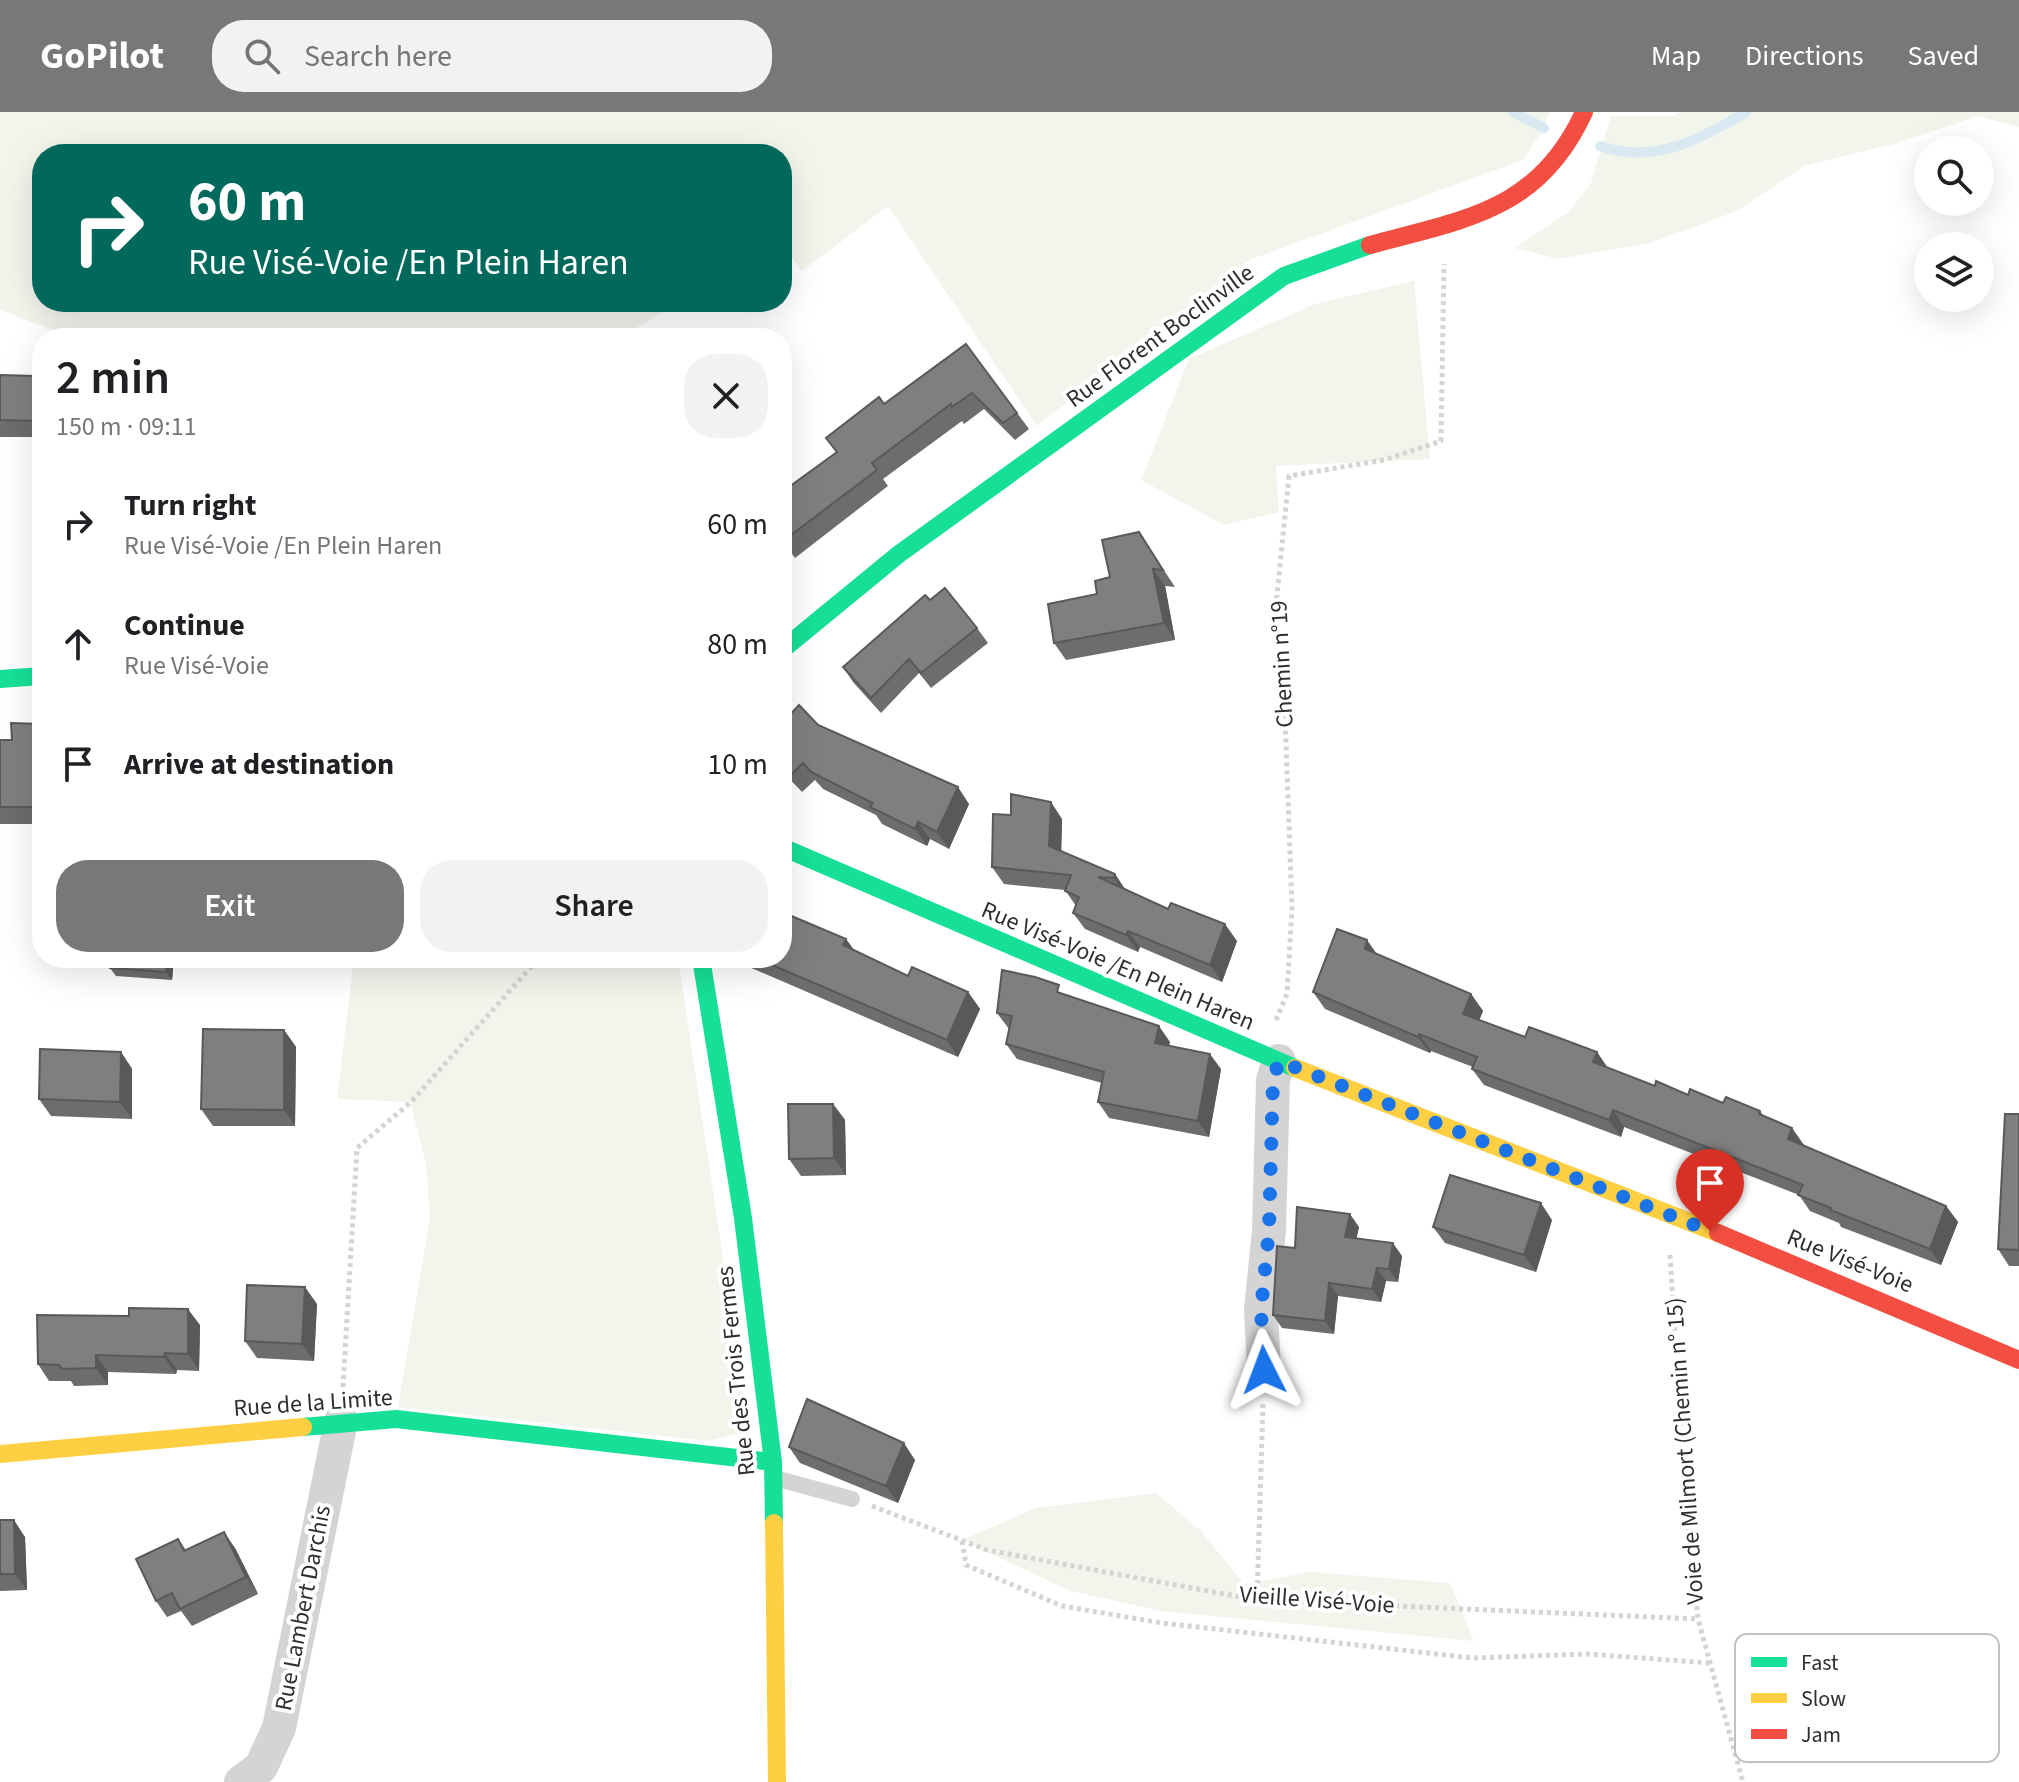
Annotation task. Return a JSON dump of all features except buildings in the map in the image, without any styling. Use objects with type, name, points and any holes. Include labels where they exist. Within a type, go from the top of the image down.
[{"type":"street","name":"Rue Florent Boclinville","points":[[792,642],[899,554],[1284,276],[1349,251],[1444,224],[1505,202],[1540,180],[1570,143],[1584,112]]},
{"type":"street","points":[[0,679],[32,677]]},
{"type":"street","name":"Rue Visé-Voie /En Plein Haren","points":[[792,851],[1270,1058],[1660,1211]]},
{"type":"street","name":"Rue des Trois Fermes","points":[[703,968],[743,1218],[773,1470],[777,1782]]},
{"type":"street","points":[[1264,1370],[1261,1310],[1269,1230],[1273,1080],[1270,1058]]},
{"type":"street","name":"Rue Visé-Voie","points":[[1660,1211],[1915,1313],[2019,1360]]},
{"type":"street","name":"Rue de la Limite","points":[[0,1454],[52,1452],[341,1421],[396,1419],[773,1470]]},
{"type":"street","name":"Rue Lambert Darchis","points":[[241,1782],[261,1767],[279,1728],[341,1421]]},
{"type":"lane","points":[[773,1470],[852,1499]]},
{"type":"path","name":"Chemin n°19","points":[[1270,1058],[1287,994],[1292,908],[1290,804],[1275,615],[1289,476],[1384,460],[1441,441],[1444,224]]},
{"type":"path","points":[[341,1421],[357,1148],[411,1102],[530,968]]},
{"type":"path","name":"Voie de Milmort (Chemin n° 15)","points":[[1660,1211],[1669,1243],[1686,1508],[1698,1619],[1735,1753]]},
{"type":"path","points":[[1257,1600],[1264,1370]]},
{"type":"path","name":"Vieille Visé-Voie","points":[[852,1499],[987,1550],[1257,1600],[1698,1619]]},
{"type":"path","points":[[962,1540],[966,1565],[1062,1606],[1162,1623],[1472,1658],[1587,1654],[1710,1663]]},
{"type":"path","name":"Voie de Milmort (Chemin n° 15)","points":[[1737,1762],[1743,1782]]},
{"type":"shaded area","points":[[0,112],[1549,112],[1544,128],[1523,160],[1249,260],[1037,426],[888,206],[802,271],[792,257],[792,144],[32,144],[32,312],[661,312],[637,328],[48,328],[0,310]]},
{"type":"shaded area","points":[[1680,112],[2019,112],[2019,127],[1978,116],[1894,144],[1804,166],[1737,211],[1650,243],[1558,259],[1514,248],[1569,212],[1591,183],[1611,116],[1675,116]]},
{"type":"shaded area","points":[[1414,281],[1430,459],[1276,466],[1279,512],[1224,525],[1141,480],[1189,359],[1315,304]]},
{"type":"shaded area","points":[[353,968],[680,968],[747,1418],[737,1434],[707,1441],[398,1407],[430,1218],[426,1163],[410,1102],[337,1099]]},
{"type":"shaded area","points":[[1156,1493],[1201,1531],[1244,1584],[1311,1572],[1450,1583],[1474,1641],[1160,1611],[1068,1590],[962,1540],[1036,1508]]},
{"type":"waterway","points":[[1513,112],[1544,128]]},
{"type":"waterway","points":[[1600,146],[1639,153],[1676,147],[1746,112]]},
{"type":"traffic: fast","points":[[792,642],[899,554],[1284,276],[1370,245]]},
{"type":"traffic: fast","points":[[0,679],[32,677]]},
{"type":"traffic: fast","points":[[792,851],[1295,1068]]},
{"type":"traffic: fast","points":[[703,968],[743,1218],[773,1462],[774,1523]]},
{"type":"traffic: fast","points":[[303,1427],[396,1419],[773,1462]]},
{"type":"traffic: slow","points":[[1295,1068],[1718,1233]]},
{"type":"traffic: slow","points":[[0,1454],[303,1427]]},
{"type":"traffic: slow","points":[[774,1523],[777,1782]]},
{"type":"traffic: jam","points":[[1370,245],[1468,218],[1522,191],[1545,171],[1566,145],[1584,112]]},
{"type":"traffic: jam","points":[[1718,1233],[2019,1360]]},
{"type":"route","points":[[1264,1370],[1261,1310],[1269,1230],[1273,1080],[1279,1061],[1710,1231]]}]
